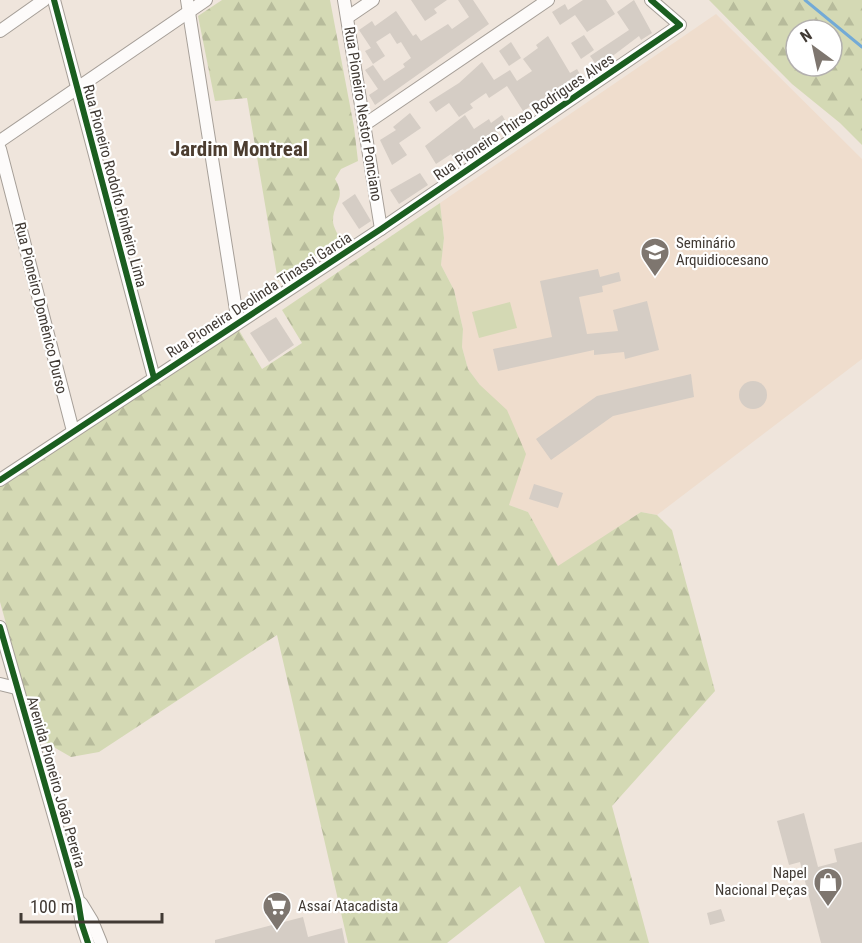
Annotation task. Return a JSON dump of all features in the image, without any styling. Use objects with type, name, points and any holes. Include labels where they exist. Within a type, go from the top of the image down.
[{"type":"street","points":[[0,31],[44,0]]},
{"type":"street","name":"Rua Pioneiro Rodolfo Pinheiro Lima","points":[[54,0],[154,378]]},
{"type":"street","points":[[0,141],[77,88],[188,6],[206,0]]},
{"type":"street","name":"Rua Pioneiro Nestor Ponciano","points":[[344,0],[348,17],[349,43],[381,229]]},
{"type":"street","points":[[348,17],[373,0]]},
{"type":"street","points":[[364,125],[548,0]]},
{"type":"street","name":"Rua Pioneiro Thirso Rodrigues Alves","points":[[381,229],[680,25],[651,0]]},
{"type":"street","points":[[188,6],[238,323]]},
{"type":"street","name":"Rua Pioneiro Domênico Durso","points":[[0,149],[73,431]]},
{"type":"street","name":"Rua Pioneira Deolinda Tinassi Garcia","points":[[0,480],[381,229]]},
{"type":"street","name":"Avenida Pioneiro João Pereira","points":[[0,627],[78,900],[88,943]]},
{"type":"street","points":[[0,684],[16,688]]},
{"type":"street","name":"Avenida Pioneiro João Pereira","points":[[78,900],[92,921],[101,943]]},
{"type":"shaded area","name":"Seminário Arquidiocesano","points":[[716,14],[862,159],[862,359],[657,515],[641,512],[558,567],[528,512],[509,505],[480,385],[468,369],[462,347],[463,329],[454,290],[441,265],[444,238],[440,203]]},
{"type":"green space","points":[[222,0],[330,0],[354,127],[358,161],[341,169],[335,179],[340,196],[333,221],[340,240],[278,281],[247,98],[215,101],[198,16]]},
{"type":"green space","points":[[709,0],[862,0],[862,145],[840,123],[786,78],[844,78],[844,18],[784,18],[784,76]]},
{"type":"green space","points":[[440,203],[444,238],[441,265],[454,290],[463,329],[462,347],[468,369],[480,385],[507,410],[526,454],[509,505],[528,512],[558,566],[641,512],[657,515],[672,530],[715,691],[612,806],[649,943],[545,943],[520,886],[447,943],[348,943],[277,635],[99,752],[71,757],[38,738],[0,602],[0,478],[238,323],[240,332],[262,369],[302,343],[282,310]]},
{"type":"green space","points":[[510,302],[517,328],[479,338],[472,312]]},
{"type":"building","points":[[411,0],[447,0],[434,9],[437,13],[425,21]]},
{"type":"building","points":[[458,0],[473,0],[489,24],[375,105],[369,95],[378,89],[365,70],[373,65],[384,81],[405,67],[403,64],[411,58],[401,42],[397,44],[390,33],[376,42],[385,56],[373,64],[365,51],[371,48],[359,30],[372,21],[375,26],[396,11],[413,36],[416,34],[421,41],[448,24],[452,29],[469,17]]},
{"type":"building","points":[[583,0],[606,0],[615,14],[587,32],[575,15],[560,25],[552,12],[565,4],[568,10]]},
{"type":"building","points":[[634,0],[652,33],[641,40],[639,36],[598,67],[590,56],[629,30],[617,12]]},
{"type":"building","points":[[584,35],[594,50],[581,59],[571,43]]},
{"type":"building","points":[[548,36],[570,73],[577,69],[582,78],[549,97],[551,100],[542,106],[539,101],[523,111],[507,86],[489,98],[486,93],[470,104],[473,108],[459,117],[449,103],[436,112],[429,102],[459,83],[482,62],[494,80],[510,70],[517,81],[532,71],[523,59],[538,48],[536,45]]},
{"type":"building","points":[[511,42],[521,58],[509,66],[499,51]]},
{"type":"building","points":[[410,113],[421,128],[399,143],[407,155],[392,165],[380,140],[396,130],[393,127]]},
{"type":"building","points":[[465,115],[474,129],[489,119],[491,123],[502,115],[508,125],[497,132],[500,135],[457,163],[451,154],[436,164],[425,146]]},
{"type":"building","points":[[420,173],[428,185],[399,204],[390,190]]},
{"type":"building","points":[[355,194],[371,221],[359,229],[342,203]]},
{"type":"building","points":[[598,269],[600,277],[619,272],[621,281],[602,286],[603,292],[579,297],[587,334],[618,331],[613,310],[647,301],[659,350],[625,359],[624,352],[594,355],[594,350],[498,371],[493,349],[552,337],[540,281]]},
{"type":"building","points":[[276,317],[294,345],[269,362],[250,333]]},
{"type":"building","points":[[691,374],[694,397],[613,416],[551,460],[536,439],[597,396]]},
{"type":"building","points":[[753,381],[763,385],[767,395],[763,405],[753,409],[743,405],[739,395],[743,385]]},
{"type":"building","points":[[534,484],[563,493],[558,508],[529,499]]},
{"type":"building","points":[[804,813],[818,867],[837,862],[834,849],[862,842],[862,943],[821,943],[800,862],[789,865],[777,821]]},
{"type":"building","points":[[721,909],[725,921],[710,925],[707,913]]},
{"type":"building","name":"Assaí Atacadista","points":[[303,917],[308,937],[342,928],[345,943],[215,943],[215,940]]},
{"type":"waterway","points":[[805,0],[862,47]]},
{"type":"cycle path","points":[[54,0],[154,378]]},
{"type":"cycle path","points":[[0,480],[381,229],[680,25],[651,0]]},
{"type":"cycle path","points":[[0,627],[78,900],[88,943]]},
{"type":"place","name":"Seminário Arquidiocesano","points":[[655,278]]},
{"type":"place","name":"Napel Nacional Peças","points":[[828,908]]},
{"type":"place","name":"Assaí Atacadista","points":[[277,932]]},
{"type":"district","name":"Jardim Montreal","points":[[239,149]]}]
